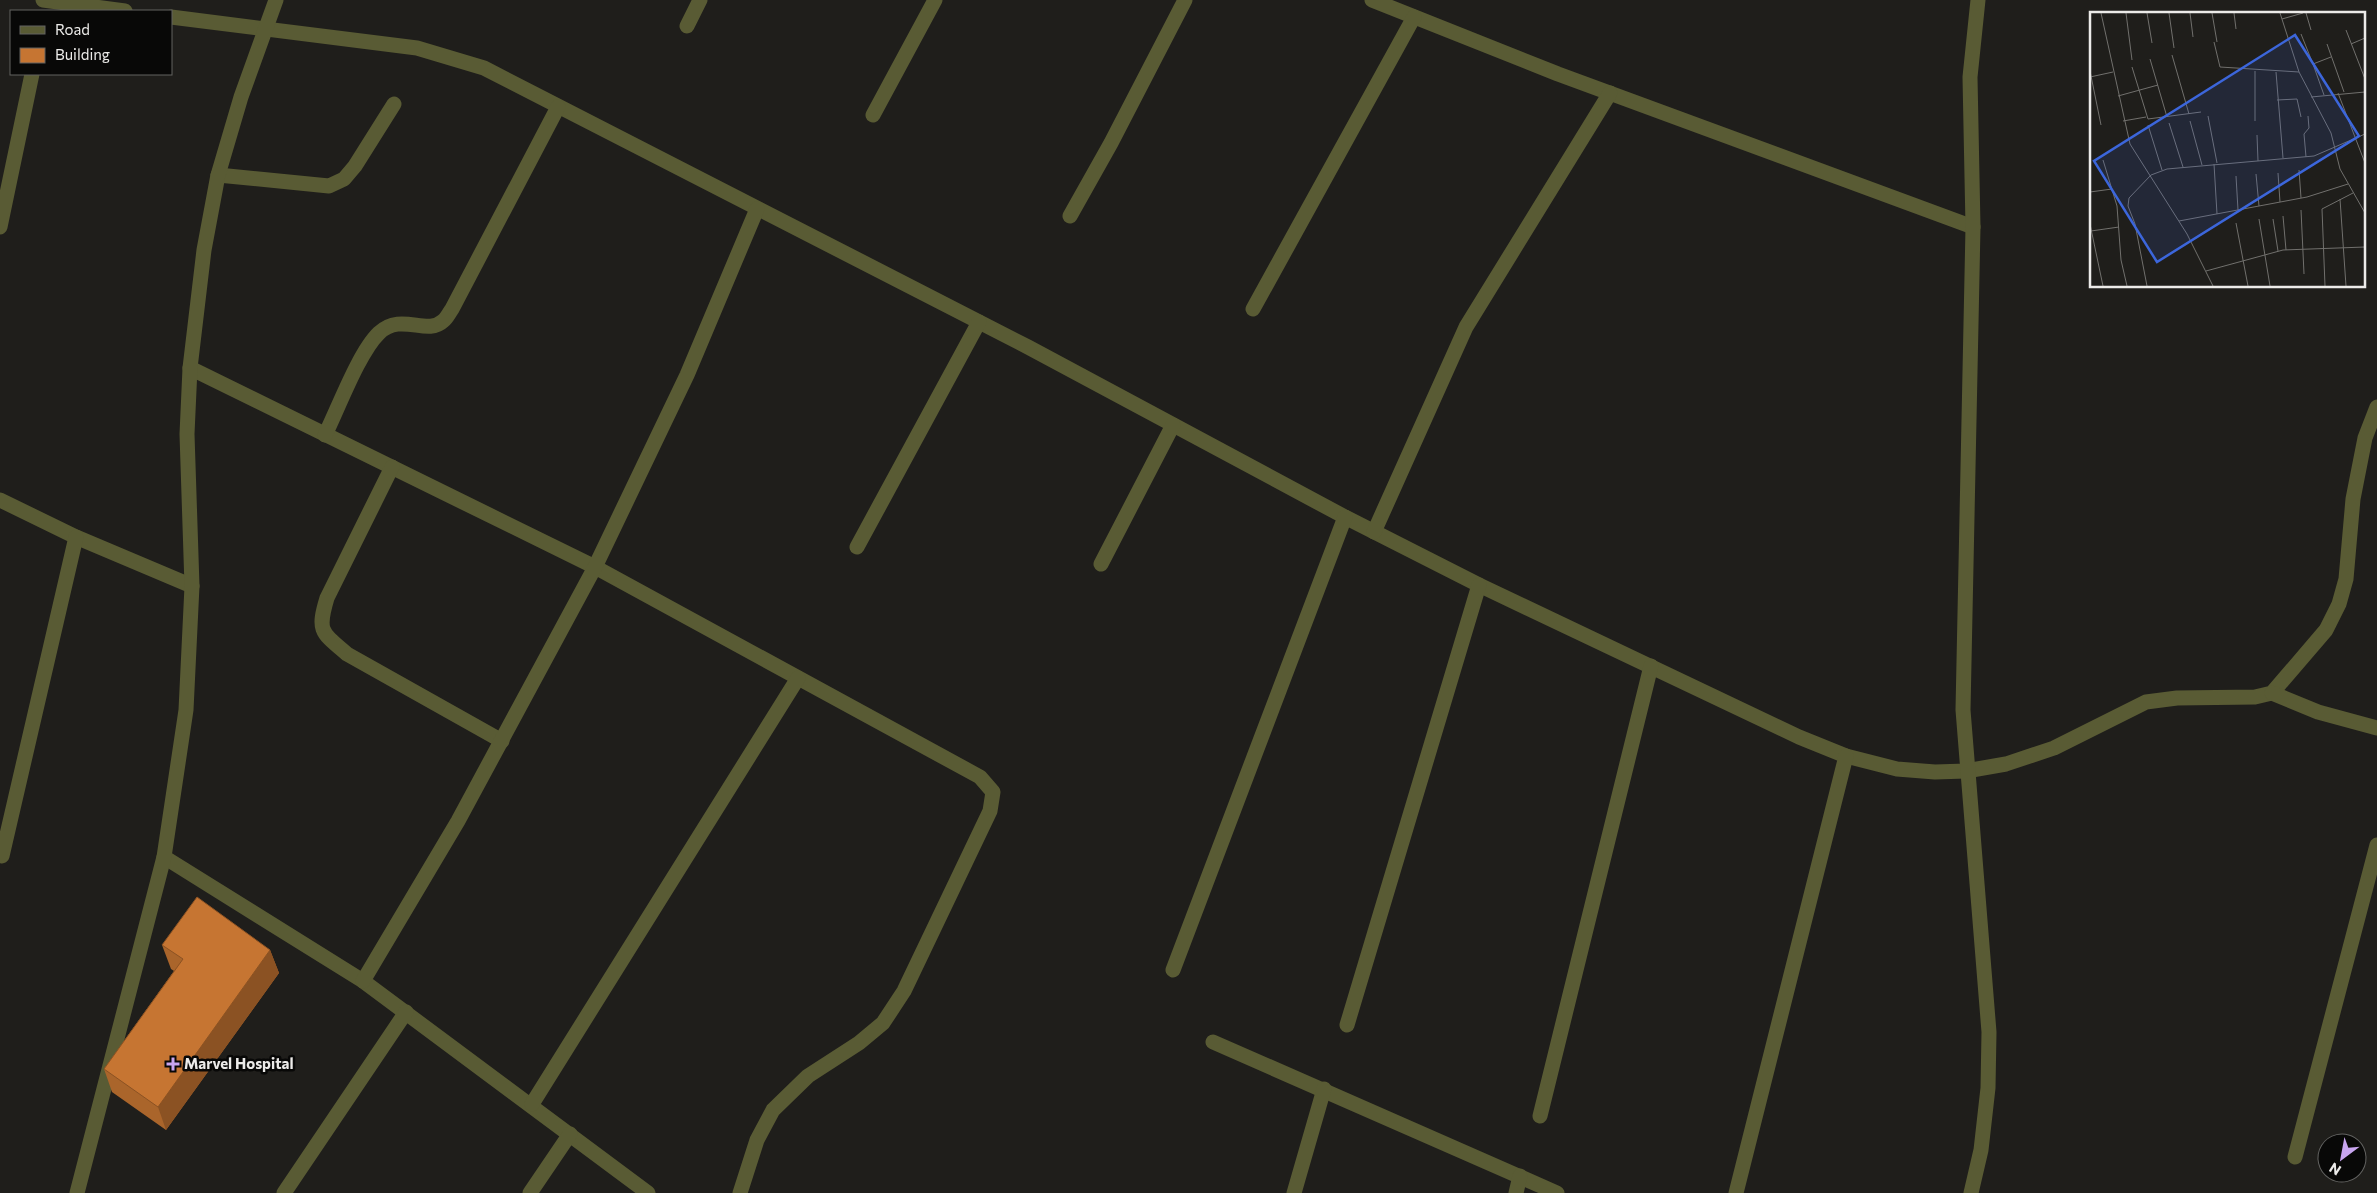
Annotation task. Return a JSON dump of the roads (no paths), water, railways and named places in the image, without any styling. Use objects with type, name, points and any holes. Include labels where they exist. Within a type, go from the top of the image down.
[{"type":"street","points":[[77,1193],[164,857],[186,710],[192,586],[187,434],[190,368],[204,250],[218,175],[241,97],[276,0]]},
{"type":"street","points":[[687,26],[700,0]]},
{"type":"street","points":[[873,115],[935,0]]},
{"type":"street","points":[[1070,216],[1111,144],[1185,0]]},
{"type":"street","points":[[1372,0],[1558,74],[1973,227]]},
{"type":"street","points":[[1971,1193],[1982,1150],[1988,1088],[1989,1032],[1966,771],[1963,710],[1973,227],[1970,76],[1978,0]]},
{"type":"street","points":[[45,3],[115,10]]},
{"type":"street","points":[[1253,309],[1414,17]]},
{"type":"street","points":[[172,18],[417,48],[484,68],[979,322],[1374,532],[1479,585],[1799,737],[1846,756],[1897,769],[1935,772],[1966,771],[2006,764],[2054,748],[2146,702],[2177,698],[2255,697],[2272,693],[2318,712],[2377,728]]},
{"type":"street","points":[[0,227],[32,75]]},
{"type":"street","points":[[1374,532],[1466,327],[1610,93]]},
{"type":"street","points":[[218,175],[329,186],[344,179],[356,166],[394,104]]},
{"type":"street","points":[[325,435],[365,352],[379,332],[399,323],[428,327],[442,322],[452,309],[558,107]]},
{"type":"street","points":[[363,981],[458,821],[595,567],[687,375],[757,209]]},
{"type":"street","points":[[856,548],[979,322]]},
{"type":"street","points":[[190,368],[595,567],[980,777],[992,792],[990,811],[904,991],[883,1023],[860,1043],[808,1076],[773,1110],[757,1140],[740,1193]]},
{"type":"street","points":[[2272,693],[2326,630],[2339,604],[2346,579],[2353,499],[2365,438],[2377,407]]},
{"type":"street","points":[[1102,564],[1173,425]]},
{"type":"street","points":[[392,467],[326,598],[320,620],[326,637],[347,654],[502,741]]},
{"type":"street","points":[[0,500],[76,537],[192,586]]},
{"type":"street","points":[[1173,970],[1345,517]]},
{"type":"street","points":[[1,859],[76,537]]},
{"type":"street","points":[[1348,1025],[1479,585]]},
{"type":"street","points":[[1540,1116],[1651,666]]},
{"type":"street","points":[[532,1104],[798,678]]},
{"type":"street","points":[[1736,1193],[1846,756]]},
{"type":"street","points":[[2295,1157],[2375,861],[2377,845]]},
{"type":"street","points":[[164,857],[363,981],[532,1104],[648,1193]]},
{"type":"street","points":[[284,1193],[406,1012]]},
{"type":"street","points":[[1213,1042],[1558,1193]]},
{"type":"street","points":[[1294,1193],[1324,1089]]},
{"type":"street","points":[[530,1193],[570,1134]]},
{"type":"street","points":[[1516,1193],[1520,1176]]},
{"type":"place","name":"Marvel Hospital","points":[[173,1064]]}]
